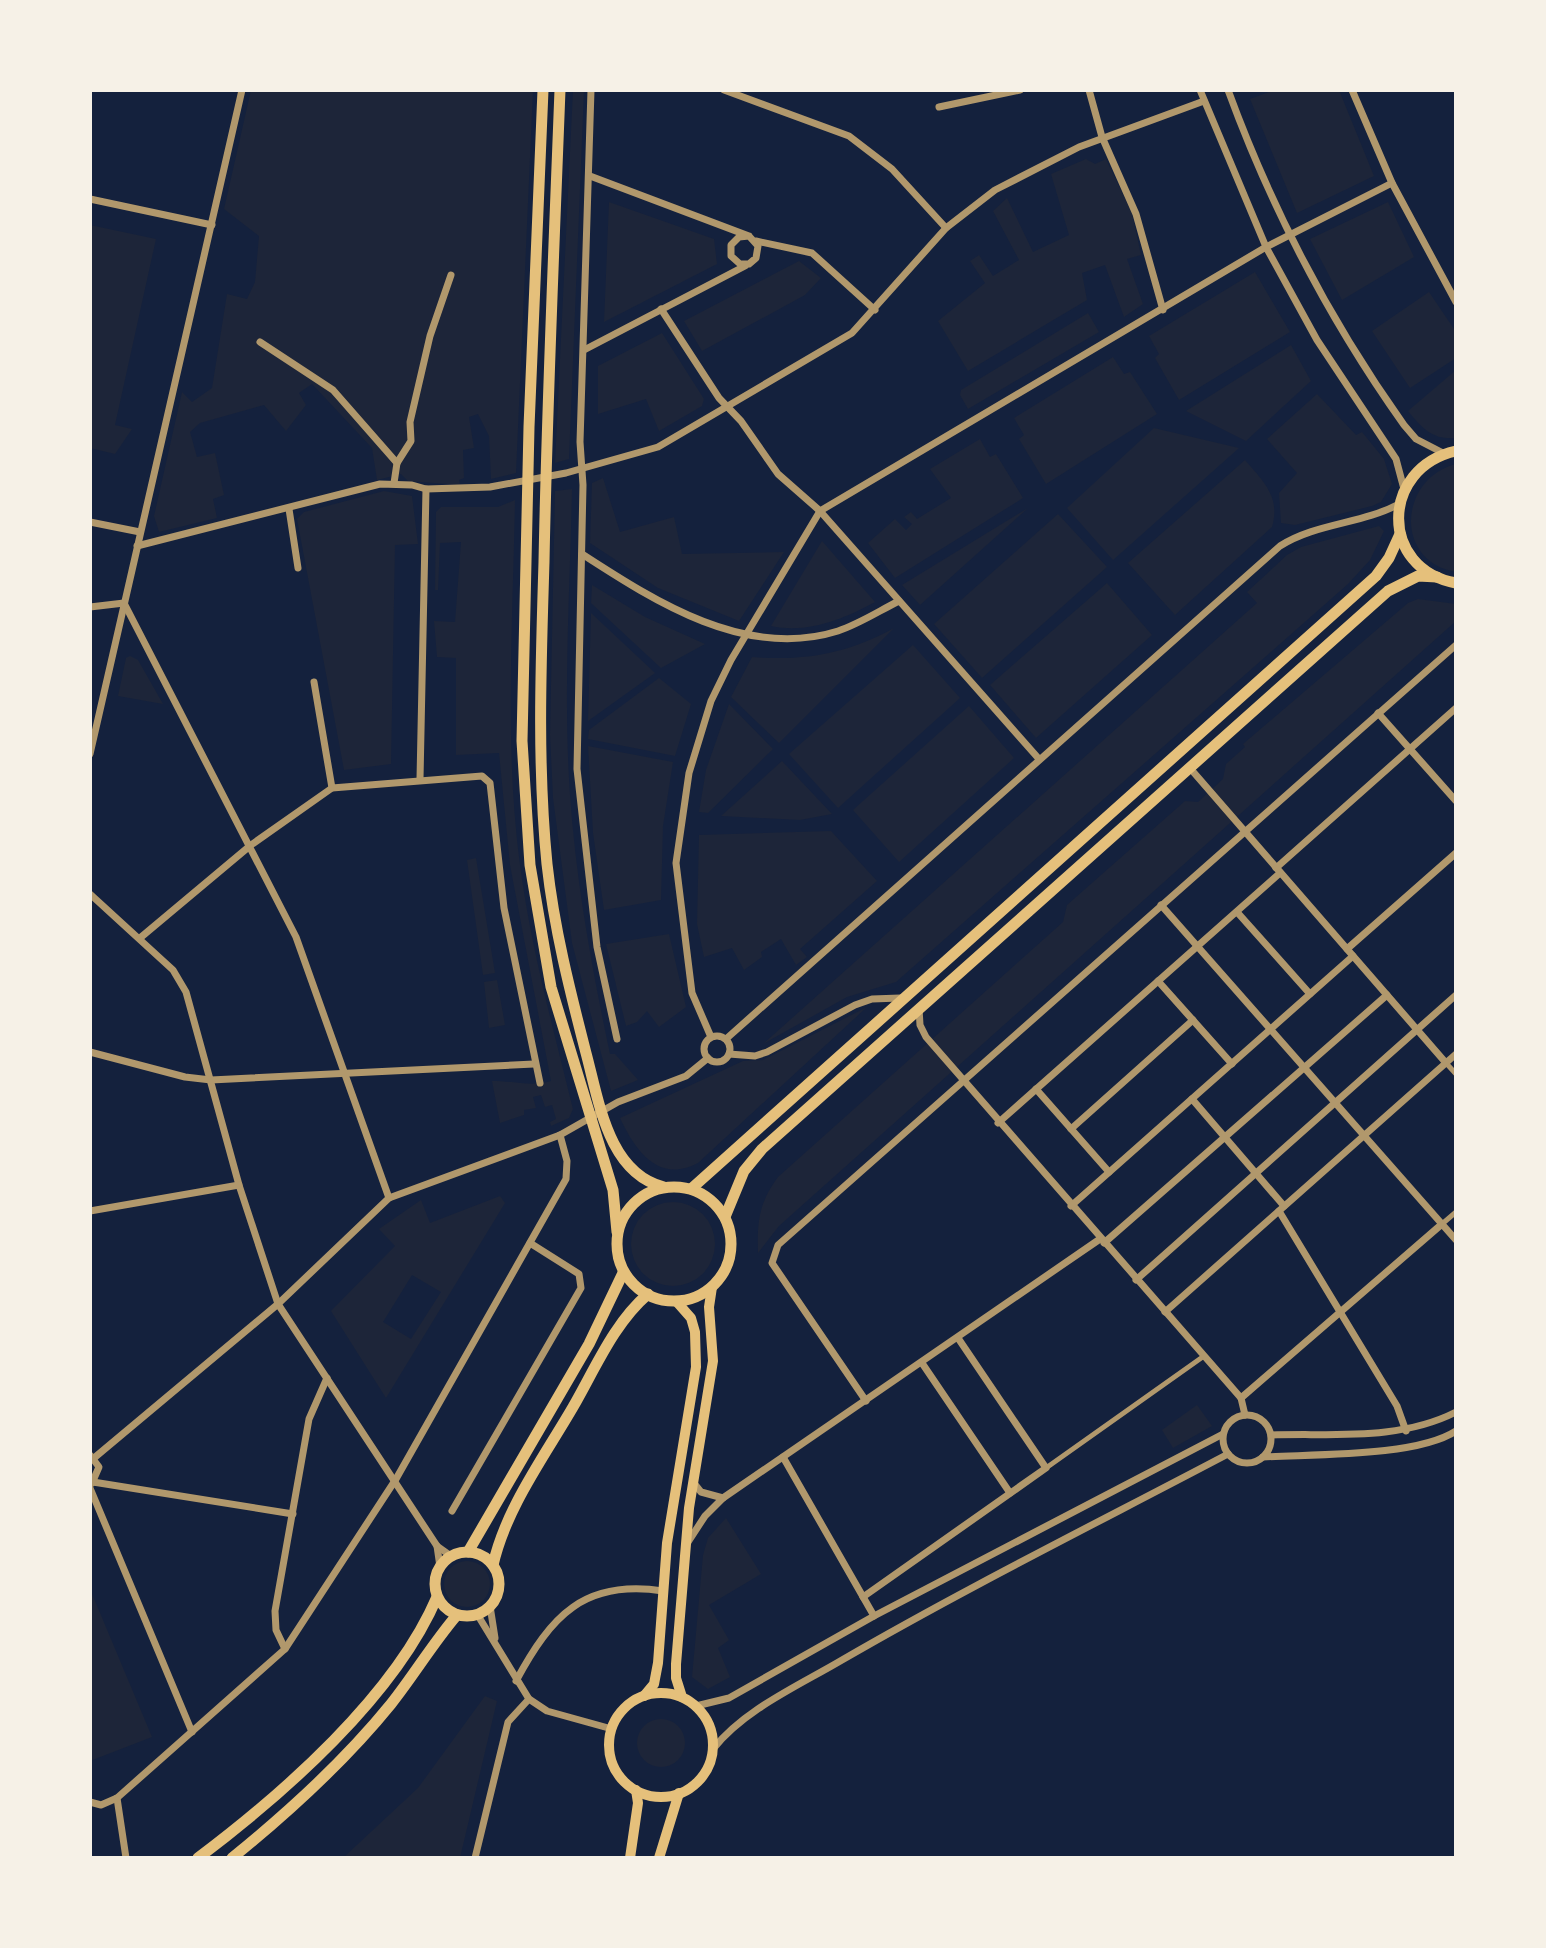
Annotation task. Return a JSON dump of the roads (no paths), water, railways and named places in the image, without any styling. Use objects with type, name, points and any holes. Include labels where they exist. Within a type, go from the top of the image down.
[{"type":"highway","points":[[543,90],[529,427],[523,725],[530,865],[551,987],[613,1190],[616,1248],[623,1273],[648,1294],[676,1301],[695,1297],[712,1287],[728,1263],[731,1246],[725,1217],[717,1205],[691,1189],[664,1187],[640,1177],[630,1167],[603,1118],[568,982],[547,865],[539,745],[560,90]]},
{"type":"highway","points":[[1437,577],[1413,559],[1400,534],[1399,504],[1404,489],[1421,467],[1451,452]]},
{"type":"highway","points":[[691,1189],[900,998],[1376,576],[1400,534]]},
{"type":"highway","points":[[725,1217],[744,1171],[762,1149],[1388,591],[1418,576],[1437,577],[1456,583]]},
{"type":"highway","points":[[617,1232],[634,1203],[664,1187]]},
{"type":"highway","points":[[468,1552],[594,1335],[623,1273]]},
{"type":"highway","points":[[493,1565],[499,1540],[515,1507],[617,1330],[648,1294]]},
{"type":"highway","points":[[198,1858],[289,1785],[335,1738],[413,1641],[437,1597],[435,1579],[440,1567],[451,1556],[468,1552],[486,1558],[493,1565],[499,1582],[490,1606],[477,1614],[457,1615],[437,1597]]},
{"type":"highway","points":[[232,1858],[302,1799],[351,1751],[393,1702],[457,1615]]},
{"type":"main road","points":[[682,1697],[676,1678],[693,1482],[713,1361],[709,1307],[712,1287]]},
{"type":"main road","points":[[644,1696],[670,1694],[682,1697],[696,1706],[709,1726],[713,1749],[702,1776],[679,1793],[650,1795],[636,1790],[624,1782],[611,1757],[612,1729],[619,1715],[644,1696],[656,1675],[663,1591],[696,1353],[691,1318],[676,1301]]},
{"type":"main road","points":[[630,1858],[638,1803],[636,1790]]},
{"type":"main road","points":[[659,1858],[679,1793]]},
{"type":"street","points":[[90,754],[242,90]]},
{"type":"street","points":[[591,90],[577,769],[597,947],[617,1039]]},
{"type":"street","points":[[724,90],[849,136],[892,169],[946,228]]},
{"type":"street","points":[[939,107],[1020,90]]},
{"type":"street","points":[[1089,90],[1102,137],[1136,214],[1163,310]]},
{"type":"street","points":[[1200,90],[1266,247],[1317,340],[1401,467],[1404,489]]},
{"type":"street","points":[[1228,90],[1289,235],[1339,326],[1393,410],[1416,439],[1451,452]]},
{"type":"street","points":[[1352,90],[1392,183],[1456,302]]},
{"type":"street","points":[[137,546],[394,483],[426,489],[490,487],[566,473],[658,447],[852,333],[946,228],[995,190],[1102,137],[1204,101]]},
{"type":"street","points":[[590,176],[752,239],[812,253],[875,310]]},
{"type":"street","points":[[711,1037],[692,993],[676,863],[689,773],[698,737],[718,687],[820,511],[1266,247],[1392,183]]},
{"type":"street","points":[[90,199],[212,225]]},
{"type":"street","points":[[584,350],[749,264],[758,253],[752,239]]},
{"type":"street","points":[[749,264],[734,260],[730,250],[735,240],[752,239]]},
{"type":"street","points":[[394,483],[397,463],[411,441],[410,422],[430,336],[451,275]]},
{"type":"street","points":[[661,309],[728,408],[778,474],[820,511],[1039,759]]},
{"type":"street","points":[[260,342],[333,390],[397,463]]},
{"type":"street","points":[[420,779],[426,489]]},
{"type":"street","points":[[711,1037],[726,1039],[1280,546],[1294,537],[1374,516],[1399,504]]},
{"type":"street","points":[[289,509],[298,568]]},
{"type":"street","points":[[90,522],[140,532]]},
{"type":"street","points":[[582,554],[661,602],[745,637],[804,637],[838,631],[899,601]]},
{"type":"street","points":[[90,607],[124,603]]},
{"type":"street","points":[[124,603],[296,937],[389,1198]]},
{"type":"street","points":[[866,1401],[772,1263],[778,1245],[1456,645]]},
{"type":"street","points":[[314,682],[332,788]]},
{"type":"street","points":[[998,1123],[1237,912],[1278,870],[1456,708]]},
{"type":"street","points":[[1378,713],[1456,801]]},
{"type":"street","points":[[1189,767],[1456,1074]]},
{"type":"street","points":[[140,938],[251,845],[332,788],[482,776],[490,783],[504,908],[540,1083]]},
{"type":"street","points":[[1347,949],[1456,853]]},
{"type":"street","points":[[90,894],[173,970],[186,992],[239,1185],[278,1304],[396,1479],[437,1546],[451,1556]]},
{"type":"street","points":[[1161,905],[1456,1240]]},
{"type":"street","points":[[1237,912],[1310,994]]},
{"type":"street","points":[[1071,1206],[1353,956]]},
{"type":"street","points":[[1158,981],[1232,1064]]},
{"type":"street","points":[[686,1546],[705,1516],[723,1498],[1102,1241],[1387,995]]},
{"type":"street","points":[[1136,1280],[1456,995]]},
{"type":"street","points":[[708,1058],[719,1061],[729,1054],[755,1056],[855,1005],[872,999],[900,998]]},
{"type":"street","points":[[919,1006],[923,1032],[961,1080],[1241,1398],[1245,1415]]},
{"type":"street","points":[[1071,1129],[1193,1020]]},
{"type":"street","points":[[708,1058],[705,1046],[711,1037]]},
{"type":"street","points":[[726,1039],[729,1054]]},
{"type":"street","points":[[90,1052],[185,1077],[211,1080],[534,1064]]},
{"type":"street","points":[[1165,1312],[1456,1054]]},
{"type":"street","points":[[192,1732],[91,1485],[99,1467],[92,1456],[278,1304],[389,1198],[560,1135],[618,1102],[686,1076],[708,1058]]},
{"type":"street","points":[[1036,1089],[1109,1172]]},
{"type":"street","points":[[1192,1099],[1282,1208],[1397,1406],[1406,1431]]},
{"type":"street","points":[[90,1802],[101,1805],[117,1798],[285,1649],[396,1479],[566,1179],[567,1161],[560,1135]]},
{"type":"street","points":[[90,1211],[239,1185]]},
{"type":"street","points":[[1241,1398],[1456,1212]]},
{"type":"street","points":[[452,1511],[581,1288],[579,1274],[530,1243]]},
{"type":"street","points":[[958,1338],[1046,1468]]},
{"type":"street","points":[[863,1597],[1204,1356]]},
{"type":"street","points":[[922,1363],[1010,1493]]},
{"type":"street","points":[[285,1649],[276,1630],[275,1611],[309,1419],[327,1378]]},
{"type":"street","points":[[1271,1435],[1406,1431],[1429,1426],[1456,1412]]},
{"type":"street","points":[[696,1706],[729,1698],[874,1616],[1223,1434],[1230,1421],[1245,1415],[1259,1418],[1271,1435]]},
{"type":"street","points":[[1223,1434],[1228,1454],[1241,1463],[1263,1457],[1411,1447],[1437,1441],[1456,1431]]},
{"type":"street","points":[[1263,1457],[1271,1435]]},
{"type":"street","points":[[713,1749],[724,1735],[759,1709],[885,1635],[1228,1454]]},
{"type":"street","points":[[783,1457],[874,1616]]},
{"type":"street","points":[[693,1482],[701,1492],[723,1498]]},
{"type":"street","points":[[91,1485],[293,1514]]},
{"type":"street","points":[[437,1546],[440,1567]]},
{"type":"street","points":[[516,1681],[550,1626],[577,1603],[608,1589],[627,1587],[663,1591]]},
{"type":"street","points":[[490,1606],[496,1644]]},
{"type":"street","points":[[477,1614],[529,1699],[547,1711],[612,1729]]},
{"type":"street","points":[[475,1858],[512,1716],[529,1699]]},
{"type":"street","points":[[117,1798],[126,1858]]}]
